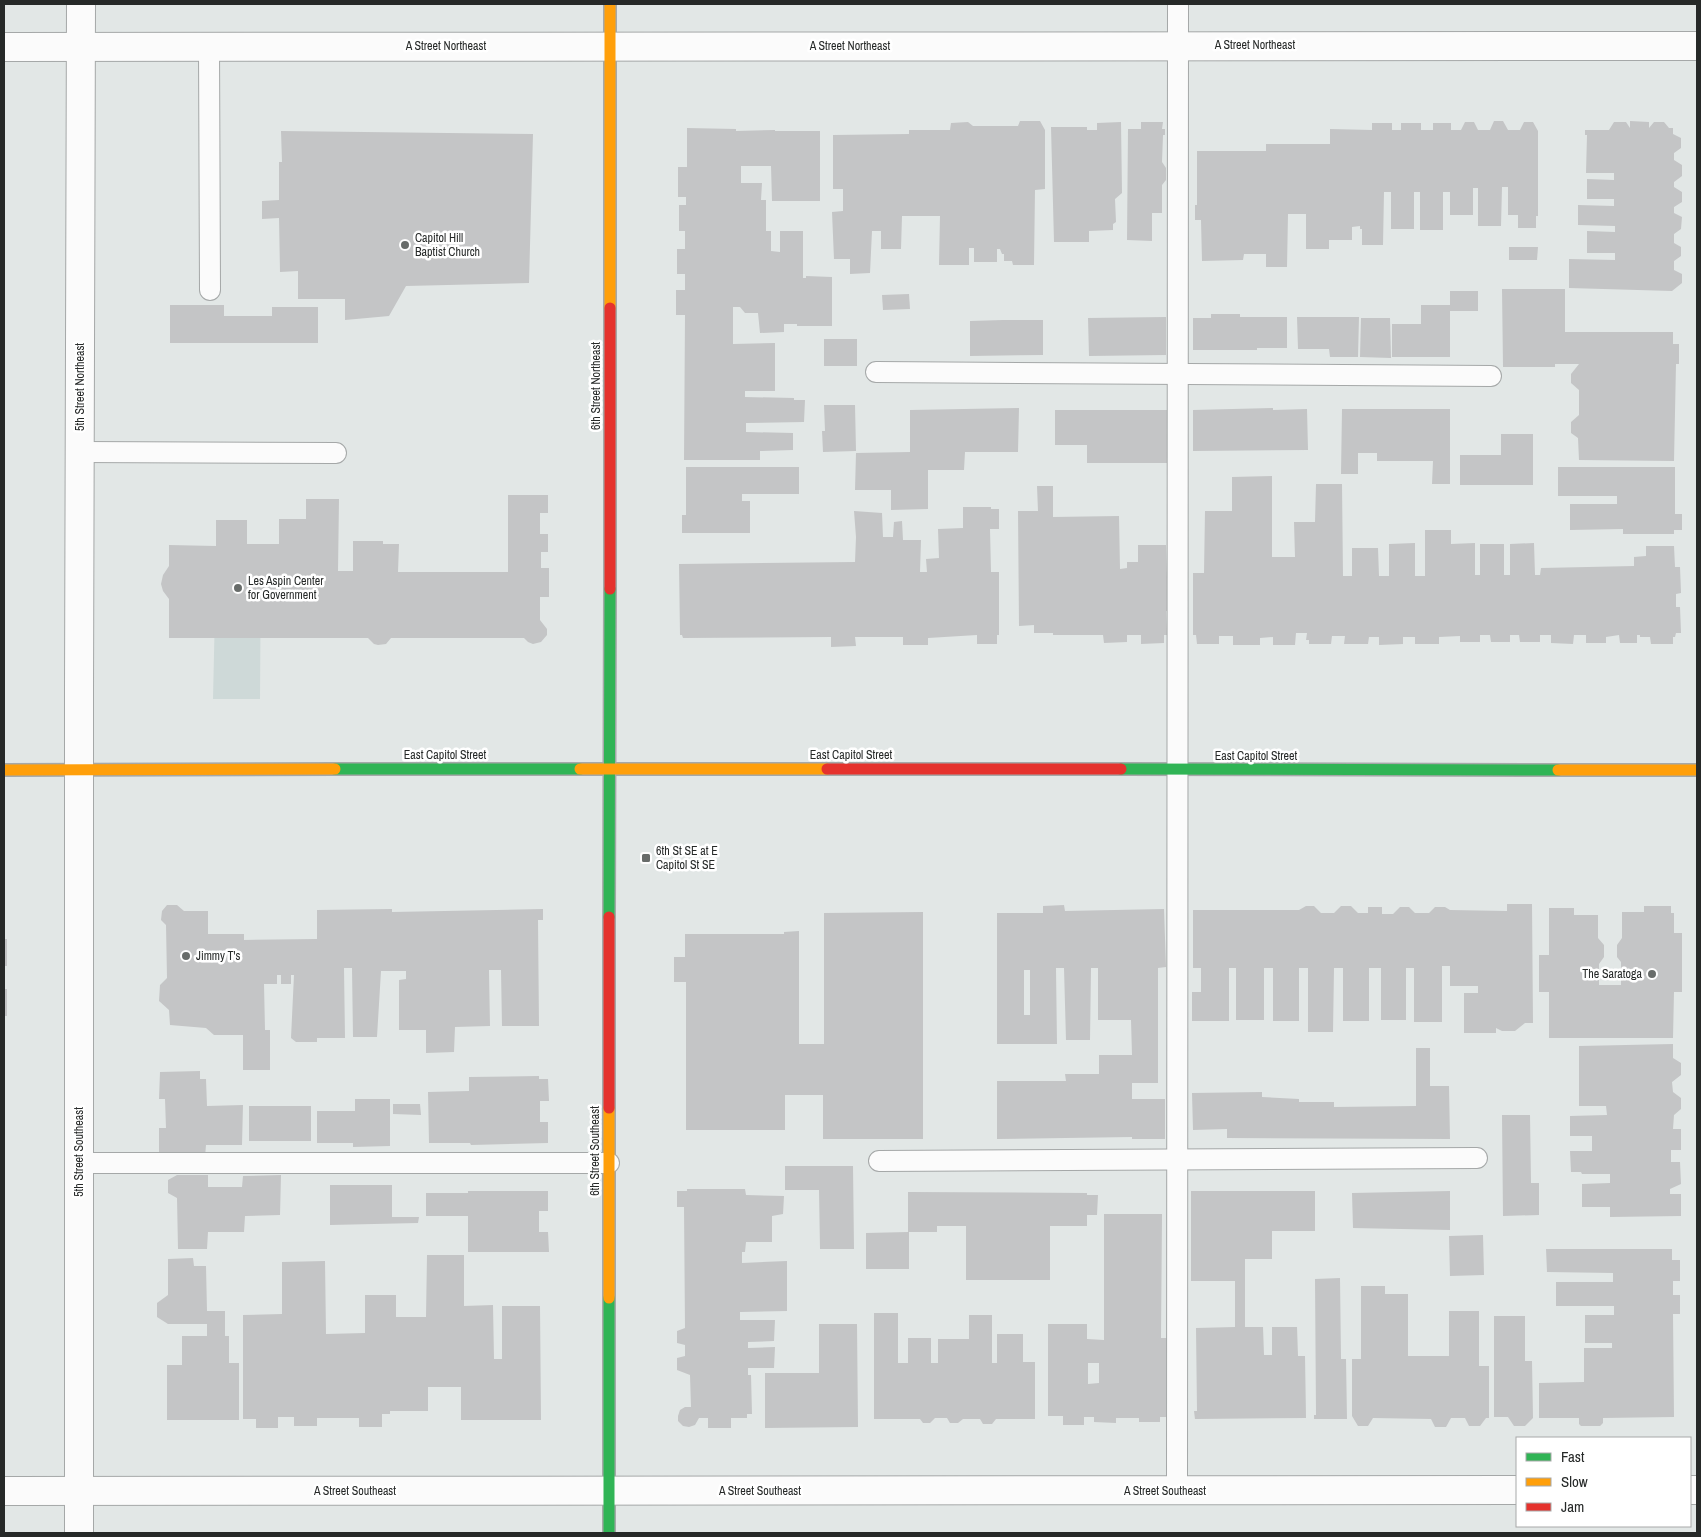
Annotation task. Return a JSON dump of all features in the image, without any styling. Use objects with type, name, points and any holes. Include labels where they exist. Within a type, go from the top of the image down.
[{"type":"main road","name":"6th Street Northeast","points":[[609,769],[610,4]]},
{"type":"main road","name":"6th Street Southeast","points":[[609,769],[609,1533]]},
{"type":"main road","name":"East Capitol Street","points":[[4,770],[1697,770]]},
{"type":"street","name":"5th Street Northeast","points":[[79,770],[81,4]]},
{"type":"street","name":"A Street Northeast","points":[[4,47],[1697,46]]},
{"type":"street","name":"5th Street Southeast","points":[[79,770],[79,1533]]},
{"type":"street","name":"A Street Southeast","points":[[4,1491],[1516,1490]]},
{"type":"lane","points":[[1178,4],[1178,1491]]},
{"type":"lane","points":[[209,47],[210,290]]},
{"type":"lane","points":[[876,372],[1491,376]]},
{"type":"lane","points":[[80,452],[336,453]]},
{"type":"lane","points":[[879,1161],[1477,1158]]},
{"type":"lane","points":[[79,1162],[608,1162]]},
{"type":"shaded area","name":"Les Aspin Center for Government","points":[[217,520],[247,544],[261,544],[260,699],[213,699]]},
{"type":"building","points":[[1020,121],[1040,121],[1045,130],[1045,189],[1035,190],[1034,265],[1013,265],[1012,261],[1004,261],[1004,254],[1002,254],[1000,249],[997,249],[997,262],[974,262],[974,248],[969,248],[969,265],[939,265],[940,216],[902,216],[901,249],[881,249],[881,231],[872,231],[870,273],[850,274],[850,259],[834,259],[832,212],[843,211],[843,189],[833,189],[833,135],[909,134],[909,130],[950,130],[951,123],[968,122],[973,126],[1018,126]]},
{"type":"building","points":[[1494,121],[1503,121],[1508,130],[1520,130],[1524,122],[1533,122],[1538,131],[1538,216],[1536,216],[1536,228],[1518,228],[1518,215],[1508,215],[1508,187],[1502,187],[1501,226],[1478,226],[1478,188],[1473,188],[1473,215],[1450,215],[1450,192],[1443,192],[1443,230],[1420,230],[1420,192],[1414,192],[1414,229],[1391,229],[1391,192],[1384,192],[1383,245],[1362,245],[1362,229],[1360,229],[1360,226],[1352,227],[1352,240],[1329,240],[1329,249],[1306,249],[1306,214],[1288,214],[1287,267],[1266,267],[1266,254],[1244,254],[1243,260],[1202,261],[1201,220],[1195,220],[1195,205],[1197,205],[1197,151],[1266,151],[1266,144],[1330,144],[1330,129],[1372,130],[1372,123],[1392,123],[1392,130],[1401,130],[1401,123],[1421,123],[1421,130],[1433,130],[1433,123],[1451,123],[1451,130],[1461,130],[1465,122],[1474,122],[1478,130],[1490,130]]},
{"type":"building","points":[[1630,121],[1649,122],[1649,128],[1654,122],[1664,122],[1669,128],[1673,128],[1673,134],[1681,138],[1681,148],[1674,153],[1674,160],[1682,165],[1682,176],[1674,182],[1674,187],[1682,192],[1682,202],[1674,207],[1674,213],[1682,217],[1681,229],[1674,234],[1674,243],[1681,247],[1681,256],[1674,261],[1674,270],[1682,274],[1682,283],[1672,291],[1569,288],[1569,259],[1615,260],[1615,253],[1587,253],[1587,231],[1615,232],[1615,226],[1578,225],[1578,205],[1614,206],[1614,199],[1587,199],[1587,179],[1614,180],[1614,173],[1586,173],[1587,135],[1585,135],[1585,130],[1609,130],[1614,122],[1626,122],[1630,128]]},
{"type":"building","points":[[1121,122],[1122,193],[1115,199],[1116,222],[1113,224],[1113,230],[1089,231],[1089,242],[1054,242],[1051,127],[1087,127],[1087,130],[1097,130],[1097,123]]},
{"type":"building","points":[[1141,122],[1163,122],[1162,129],[1165,129],[1162,162],[1166,168],[1166,180],[1162,185],[1162,213],[1152,213],[1152,241],[1127,240],[1128,129],[1141,129]]},
{"type":"building","points":[[687,128],[736,129],[736,131],[820,131],[820,201],[772,201],[771,166],[741,166],[741,183],[762,183],[761,200],[766,200],[766,231],[771,231],[771,251],[780,252],[780,231],[803,231],[803,278],[806,278],[806,276],[832,277],[832,326],[784,324],[784,332],[760,333],[758,313],[745,313],[740,307],[733,307],[733,344],[775,343],[775,391],[745,391],[745,397],[805,400],[804,422],[746,423],[746,432],[793,433],[793,450],[760,451],[760,460],[684,460],[685,315],[676,315],[676,290],[685,290],[685,274],[677,274],[677,249],[685,249],[685,231],[679,231],[679,205],[686,205],[686,197],[678,197],[678,167],[687,167]]},
{"type":"building","name":"Capitol Hill Baptist Church","points":[[281,131],[533,134],[529,283],[406,286],[389,316],[345,320],[345,299],[298,299],[298,271],[280,272],[279,218],[262,219],[262,201],[279,200],[279,162],[282,162]]},
{"type":"building","points":[[1509,247],[1538,247],[1537,260],[1509,260]]},
{"type":"building","points":[[1502,289],[1565,289],[1565,332],[1673,332],[1673,344],[1679,344],[1679,364],[1676,364],[1674,461],[1579,460],[1578,438],[1571,433],[1571,422],[1579,415],[1579,390],[1571,383],[1571,374],[1579,364],[1555,364],[1555,367],[1503,367]]},
{"type":"building","points":[[1450,291],[1478,291],[1478,311],[1450,311],[1450,357],[1392,357],[1392,324],[1421,324],[1421,305],[1450,305]]},
{"type":"building","points":[[909,294],[910,309],[883,310],[882,295]]},
{"type":"building","points":[[170,305],[224,305],[224,316],[272,316],[272,307],[318,307],[318,343],[170,343]]},
{"type":"building","points":[[1211,314],[1240,314],[1240,317],[1287,317],[1287,348],[1193,350],[1193,318],[1211,318]]},
{"type":"building","points":[[1166,317],[1166,355],[1089,356],[1088,318]]},
{"type":"building","points":[[1297,317],[1359,317],[1358,357],[1330,357],[1329,349],[1298,349]]},
{"type":"building","points":[[1361,318],[1390,318],[1391,358],[1360,357]]},
{"type":"building","points":[[1043,320],[1043,355],[970,356],[970,321]]},
{"type":"building","points":[[824,339],[857,339],[857,366],[824,366]]},
{"type":"building","points":[[824,405],[855,405],[856,451],[823,452],[822,431],[825,431]]},
{"type":"building","points":[[1019,408],[1018,452],[965,452],[964,470],[928,470],[928,509],[891,510],[891,490],[855,490],[856,453],[910,452],[910,410]]},
{"type":"building","points":[[1273,408],[1273,410],[1307,409],[1308,450],[1193,451],[1193,410]]},
{"type":"building","points":[[1342,409],[1450,409],[1450,484],[1432,484],[1433,461],[1377,461],[1377,453],[1358,453],[1358,474],[1341,474]]},
{"type":"building","points":[[1055,410],[1167,410],[1167,463],[1087,463],[1087,445],[1055,445]]},
{"type":"building","points":[[1501,434],[1533,434],[1533,485],[1460,485],[1460,455],[1501,455]]},
{"type":"building","points":[[686,467],[799,467],[799,494],[742,494],[742,501],[750,501],[750,533],[682,533],[682,515],[686,515]]},
{"type":"building","points":[[1558,467],[1675,467],[1675,514],[1682,514],[1682,530],[1674,530],[1674,534],[1623,534],[1623,529],[1570,530],[1570,504],[1617,504],[1617,496],[1558,496]]},
{"type":"building","points":[[1272,476],[1272,557],[1295,557],[1294,522],[1315,522],[1316,484],[1342,484],[1343,576],[1352,576],[1352,548],[1378,548],[1379,576],[1389,576],[1389,544],[1415,543],[1415,576],[1425,576],[1425,530],[1451,530],[1451,544],[1475,543],[1475,575],[1480,575],[1480,544],[1504,544],[1504,575],[1510,575],[1510,544],[1534,543],[1535,575],[1540,575],[1541,568],[1634,566],[1634,557],[1646,556],[1646,546],[1674,546],[1675,567],[1680,567],[1681,593],[1676,594],[1676,607],[1680,607],[1681,633],[1676,633],[1675,637],[1673,637],[1673,644],[1651,644],[1650,637],[1640,637],[1640,635],[1637,635],[1637,643],[1620,643],[1619,635],[1606,637],[1606,643],[1586,643],[1586,635],[1574,635],[1573,644],[1551,643],[1551,635],[1540,635],[1540,642],[1520,642],[1519,635],[1510,635],[1510,642],[1491,642],[1490,635],[1480,635],[1480,642],[1460,642],[1460,636],[1439,637],[1439,644],[1415,644],[1415,637],[1403,637],[1403,644],[1379,645],[1379,637],[1369,637],[1368,644],[1344,644],[1345,636],[1332,636],[1331,644],[1309,644],[1309,640],[1306,640],[1307,633],[1296,633],[1295,645],[1273,645],[1273,637],[1260,638],[1260,645],[1233,645],[1233,636],[1219,636],[1219,644],[1197,644],[1196,635],[1193,635],[1193,573],[1204,573],[1205,511],[1232,511],[1232,477]]},
{"type":"building","points":[[1037,486],[1053,486],[1053,517],[1119,516],[1120,569],[1127,568],[1127,562],[1138,562],[1138,545],[1166,545],[1168,611],[1166,611],[1167,635],[1164,635],[1164,643],[1141,644],[1141,635],[1127,635],[1127,642],[1104,643],[1103,635],[1034,633],[1034,625],[1019,626],[1018,511],[1038,511]]},
{"type":"building","points":[[508,495],[548,495],[548,513],[540,513],[540,534],[548,534],[548,552],[541,552],[541,568],[549,568],[549,597],[540,597],[540,620],[547,629],[547,635],[541,642],[533,644],[524,638],[391,638],[386,644],[378,645],[368,638],[169,638],[169,599],[163,591],[161,584],[163,575],[169,566],[169,545],[216,546],[216,520],[247,520],[247,544],[279,544],[279,519],[306,519],[306,499],[339,499],[338,571],[353,571],[353,541],[383,541],[383,544],[399,544],[398,572],[508,572]]},
{"type":"building","points":[[963,507],[991,507],[991,509],[999,509],[999,529],[990,529],[991,572],[999,572],[999,635],[997,635],[997,644],[977,644],[977,635],[928,638],[928,645],[903,645],[903,637],[855,637],[856,646],[831,647],[831,637],[683,638],[680,635],[679,564],[855,562],[854,511],[882,513],[883,537],[893,537],[894,522],[902,521],[903,540],[921,540],[920,572],[927,572],[926,559],[939,558],[938,529],[963,528]]},
{"type":"building","points":[[1507,904],[1532,904],[1533,1023],[1525,1023],[1515,1031],[1502,1031],[1496,1028],[1496,1033],[1464,1033],[1464,993],[1478,993],[1478,986],[1450,986],[1450,966],[1442,966],[1442,1022],[1414,1022],[1414,968],[1406,968],[1406,1020],[1381,1020],[1381,968],[1369,968],[1369,1021],[1343,1021],[1343,968],[1334,968],[1333,1032],[1308,1032],[1308,968],[1299,968],[1299,1021],[1273,1021],[1273,968],[1264,968],[1264,1020],[1236,1020],[1236,968],[1229,968],[1229,1021],[1192,1021],[1192,992],[1201,992],[1201,968],[1193,968],[1193,910],[1299,910],[1306,906],[1314,906],[1321,913],[1334,913],[1341,906],[1351,906],[1358,913],[1368,913],[1368,907],[1382,907],[1382,914],[1393,914],[1400,907],[1409,907],[1415,913],[1429,913],[1435,907],[1445,907],[1450,910],[1507,911]]},
{"type":"building","points":[[167,905],[177,905],[184,911],[208,911],[208,934],[244,934],[244,940],[317,939],[317,910],[392,909],[392,912],[543,909],[543,920],[538,920],[539,1026],[502,1026],[501,970],[489,970],[490,1026],[455,1027],[454,1052],[426,1053],[426,1030],[399,1030],[399,980],[406,979],[406,971],[381,971],[377,1037],[353,1037],[352,968],[344,968],[345,1038],[317,1038],[317,1042],[296,1042],[291,1038],[294,975],[291,975],[291,984],[281,984],[281,975],[277,975],[277,984],[264,984],[265,1030],[270,1030],[270,1070],[243,1070],[243,1035],[214,1035],[206,1028],[170,1025],[169,1010],[159,1001],[160,985],[167,978],[166,925],[161,920],[162,911]]},
{"type":"building","points":[[1064,905],[1065,911],[1164,909],[1166,967],[1158,968],[1158,1083],[1132,1083],[1132,1099],[1165,1099],[1165,1139],[1132,1139],[1132,1137],[997,1139],[997,1081],[1066,1081],[1065,1074],[1099,1074],[1099,1055],[1132,1055],[1131,1020],[1098,1020],[1098,968],[1091,968],[1090,1040],[1066,1040],[1064,968],[1056,968],[1057,1044],[997,1044],[997,913],[1043,913],[1043,906]],"holes":[[[1024,970],[1030,970],[1030,1015],[1024,1015]]]},
{"type":"building","name":"The Saratoga","points":[[1644,906],[1671,906],[1671,913],[1674,913],[1674,933],[1682,933],[1682,992],[1674,992],[1673,1038],[1549,1038],[1549,992],[1539,992],[1539,955],[1549,955],[1549,908],[1574,908],[1574,915],[1598,915],[1598,938],[1604,945],[1604,957],[1599,964],[1599,985],[1621,985],[1621,962],[1617,957],[1617,945],[1622,938],[1622,912],[1644,912]]},
{"type":"building","points":[[923,912],[923,1139],[823,1139],[823,1095],[785,1095],[785,1130],[686,1130],[686,982],[674,982],[674,957],[685,957],[685,934],[784,934],[784,932],[799,931],[799,1044],[824,1044],[824,913]]},
{"type":"building","points":[[4,939],[7,939],[7,966],[4,966]]},
{"type":"building","points":[[4,989],[7,989],[7,1016],[4,1016]]},
{"type":"building","points":[[1673,1044],[1673,1058],[1681,1063],[1681,1075],[1672,1082],[1673,1092],[1681,1098],[1681,1109],[1674,1115],[1673,1129],[1681,1129],[1681,1150],[1671,1150],[1671,1162],[1680,1162],[1681,1184],[1670,1189],[1670,1194],[1681,1194],[1681,1216],[1610,1217],[1610,1207],[1582,1207],[1582,1184],[1610,1183],[1610,1174],[1571,1172],[1570,1151],[1592,1151],[1592,1136],[1570,1136],[1570,1116],[1607,1115],[1606,1106],[1579,1106],[1579,1046]]},
{"type":"building","points":[[1416,1048],[1430,1048],[1430,1086],[1449,1086],[1450,1139],[1227,1138],[1227,1129],[1193,1130],[1192,1093],[1262,1092],[1262,1097],[1299,1099],[1299,1102],[1334,1102],[1334,1107],[1416,1106]]},
{"type":"building","points":[[200,1071],[200,1079],[206,1079],[207,1106],[243,1105],[242,1145],[206,1145],[205,1157],[159,1156],[159,1128],[166,1128],[165,1099],[159,1099],[160,1072]]},
{"type":"building","points":[[539,1076],[539,1079],[548,1079],[549,1101],[540,1101],[540,1122],[548,1122],[548,1143],[471,1145],[470,1143],[429,1143],[428,1092],[469,1091],[469,1077]]},
{"type":"building","points":[[355,1099],[390,1099],[390,1146],[353,1147],[353,1143],[317,1143],[317,1111],[355,1111]]},
{"type":"building","points":[[393,1104],[420,1104],[421,1115],[393,1114]]},
{"type":"building","points":[[249,1106],[311,1106],[311,1141],[249,1141]]},
{"type":"building","points":[[1502,1115],[1530,1115],[1531,1183],[1539,1183],[1539,1215],[1503,1216]]},
{"type":"building","points":[[785,1166],[853,1166],[854,1249],[820,1249],[819,1190],[785,1190]]},
{"type":"building","points":[[177,1175],[208,1175],[208,1187],[242,1187],[243,1176],[281,1175],[280,1215],[245,1216],[244,1232],[208,1232],[207,1249],[178,1249],[177,1198],[168,1193],[168,1180]]},
{"type":"building","points":[[330,1185],[392,1185],[392,1217],[419,1217],[418,1223],[330,1225]]},
{"type":"building","points":[[687,1189],[745,1189],[746,1195],[784,1196],[783,1214],[772,1216],[772,1242],[746,1242],[745,1252],[742,1252],[742,1263],[787,1261],[787,1311],[740,1312],[740,1320],[775,1320],[774,1341],[748,1342],[748,1348],[775,1347],[774,1368],[748,1368],[748,1375],[751,1375],[752,1414],[747,1414],[747,1418],[731,1418],[731,1428],[708,1428],[708,1418],[699,1418],[695,1425],[689,1427],[683,1426],[678,1421],[680,1410],[685,1407],[691,1407],[690,1375],[677,1370],[677,1358],[685,1356],[685,1345],[677,1343],[677,1331],[685,1328],[684,1207],[677,1207],[677,1191],[687,1191]]},
{"type":"building","points":[[468,1191],[548,1191],[548,1211],[539,1211],[539,1232],[548,1232],[549,1252],[468,1252],[468,1216],[426,1216],[426,1193],[468,1193]]},
{"type":"building","points":[[1191,1191],[1315,1191],[1315,1231],[1272,1231],[1272,1259],[1245,1259],[1245,1327],[1263,1327],[1264,1355],[1272,1355],[1272,1327],[1297,1327],[1298,1356],[1305,1356],[1306,1418],[1195,1419],[1194,1411],[1197,1411],[1196,1328],[1235,1327],[1235,1281],[1191,1281]]},
{"type":"building","points":[[1450,1191],[1450,1230],[1353,1228],[1352,1193]]},
{"type":"building","points":[[908,1192],[1087,1193],[1087,1195],[1098,1195],[1097,1215],[1087,1215],[1087,1226],[1050,1226],[1050,1280],[966,1280],[966,1226],[937,1226],[937,1232],[909,1232],[909,1269],[866,1269],[866,1233],[908,1232]]},
{"type":"building","points":[[1104,1214],[1162,1214],[1161,1338],[1167,1338],[1166,1417],[1160,1417],[1160,1422],[1139,1422],[1139,1418],[1116,1418],[1116,1423],[1094,1422],[1094,1417],[1084,1417],[1084,1425],[1063,1425],[1063,1416],[1048,1416],[1048,1324],[1087,1324],[1087,1339],[1104,1340]],"holes":[[[1088,1363],[1099,1363],[1099,1383],[1088,1384]]]},
{"type":"building","points":[[1483,1235],[1484,1275],[1450,1276],[1449,1236]]},
{"type":"building","points":[[1546,1249],[1672,1249],[1672,1260],[1680,1260],[1680,1281],[1673,1281],[1673,1295],[1680,1295],[1680,1314],[1673,1314],[1674,1417],[1603,1418],[1603,1423],[1600,1426],[1581,1426],[1579,1418],[1539,1418],[1539,1383],[1584,1382],[1584,1348],[1612,1348],[1612,1343],[1585,1343],[1585,1315],[1614,1315],[1614,1306],[1556,1306],[1556,1282],[1613,1282],[1613,1273],[1547,1272]]},
{"type":"building","points":[[427,1255],[464,1255],[464,1306],[493,1305],[494,1359],[502,1359],[502,1306],[540,1306],[541,1420],[461,1420],[461,1387],[428,1387],[428,1411],[390,1411],[390,1414],[382,1414],[382,1427],[359,1427],[359,1418],[317,1418],[317,1426],[294,1426],[294,1417],[278,1417],[278,1428],[256,1428],[256,1419],[243,1419],[243,1315],[282,1314],[282,1262],[325,1261],[326,1334],[365,1333],[365,1295],[396,1295],[396,1317],[426,1317]]},
{"type":"building","points":[[193,1258],[194,1266],[206,1266],[207,1311],[225,1311],[225,1336],[229,1336],[229,1363],[239,1363],[239,1420],[167,1420],[167,1365],[182,1365],[182,1336],[207,1336],[207,1324],[168,1324],[157,1317],[157,1303],[168,1295],[168,1259]]},
{"type":"building","points":[[1340,1278],[1341,1359],[1346,1359],[1347,1419],[1314,1419],[1314,1415],[1316,1415],[1315,1279]]},
{"type":"building","points":[[1361,1286],[1385,1286],[1385,1294],[1408,1294],[1408,1356],[1449,1356],[1449,1311],[1479,1311],[1479,1366],[1489,1366],[1489,1418],[1486,1418],[1480,1426],[1469,1426],[1465,1418],[1451,1418],[1446,1427],[1435,1427],[1431,1419],[1373,1418],[1368,1426],[1358,1426],[1352,1416],[1352,1359],[1361,1359]]},
{"type":"building","points":[[874,1313],[898,1313],[898,1363],[908,1363],[908,1338],[931,1338],[931,1363],[938,1363],[938,1339],[969,1339],[969,1315],[992,1315],[992,1363],[997,1363],[997,1334],[1023,1334],[1023,1362],[1035,1362],[1035,1419],[996,1419],[992,1424],[983,1424],[980,1419],[963,1419],[958,1423],[950,1423],[947,1418],[935,1418],[930,1423],[923,1423],[920,1419],[874,1419]]},
{"type":"building","points":[[1494,1316],[1525,1316],[1525,1361],[1532,1361],[1533,1418],[1525,1426],[1514,1426],[1508,1417],[1494,1417]]},
{"type":"building","points":[[819,1324],[857,1324],[858,1427],[765,1428],[765,1373],[819,1373]]},
{"type":"traffic: fast","points":[[609,917],[610,589]]},
{"type":"traffic: fast","points":[[335,769],[580,769]]},
{"type":"traffic: fast","points":[[1121,769],[1558,770]]},
{"type":"traffic: fast","points":[[609,1298],[609,1533]]},
{"type":"traffic: slow","points":[[610,4],[610,308]]},
{"type":"traffic: slow","points":[[4,770],[335,769]]},
{"type":"traffic: slow","points":[[580,769],[827,769]]},
{"type":"traffic: slow","points":[[1558,770],[1697,770]]},
{"type":"traffic: slow","points":[[609,1108],[609,1298]]},
{"type":"traffic: jam","points":[[610,308],[610,589]]},
{"type":"traffic: jam","points":[[827,769],[1121,769]]},
{"type":"traffic: jam","points":[[609,917],[609,1108]]},
{"type":"place","name":"Capitol Hill Baptist Church","points":[[405,245]]},
{"type":"place","name":"Les Aspin Center for Government","points":[[238,588]]},
{"type":"place","name":"6th St SE at E Capitol St SE","points":[[646,858]]},
{"type":"place","name":"Jimmy T's","points":[[186,956]]},
{"type":"place","name":"The Saratoga","points":[[1652,974]]}]
